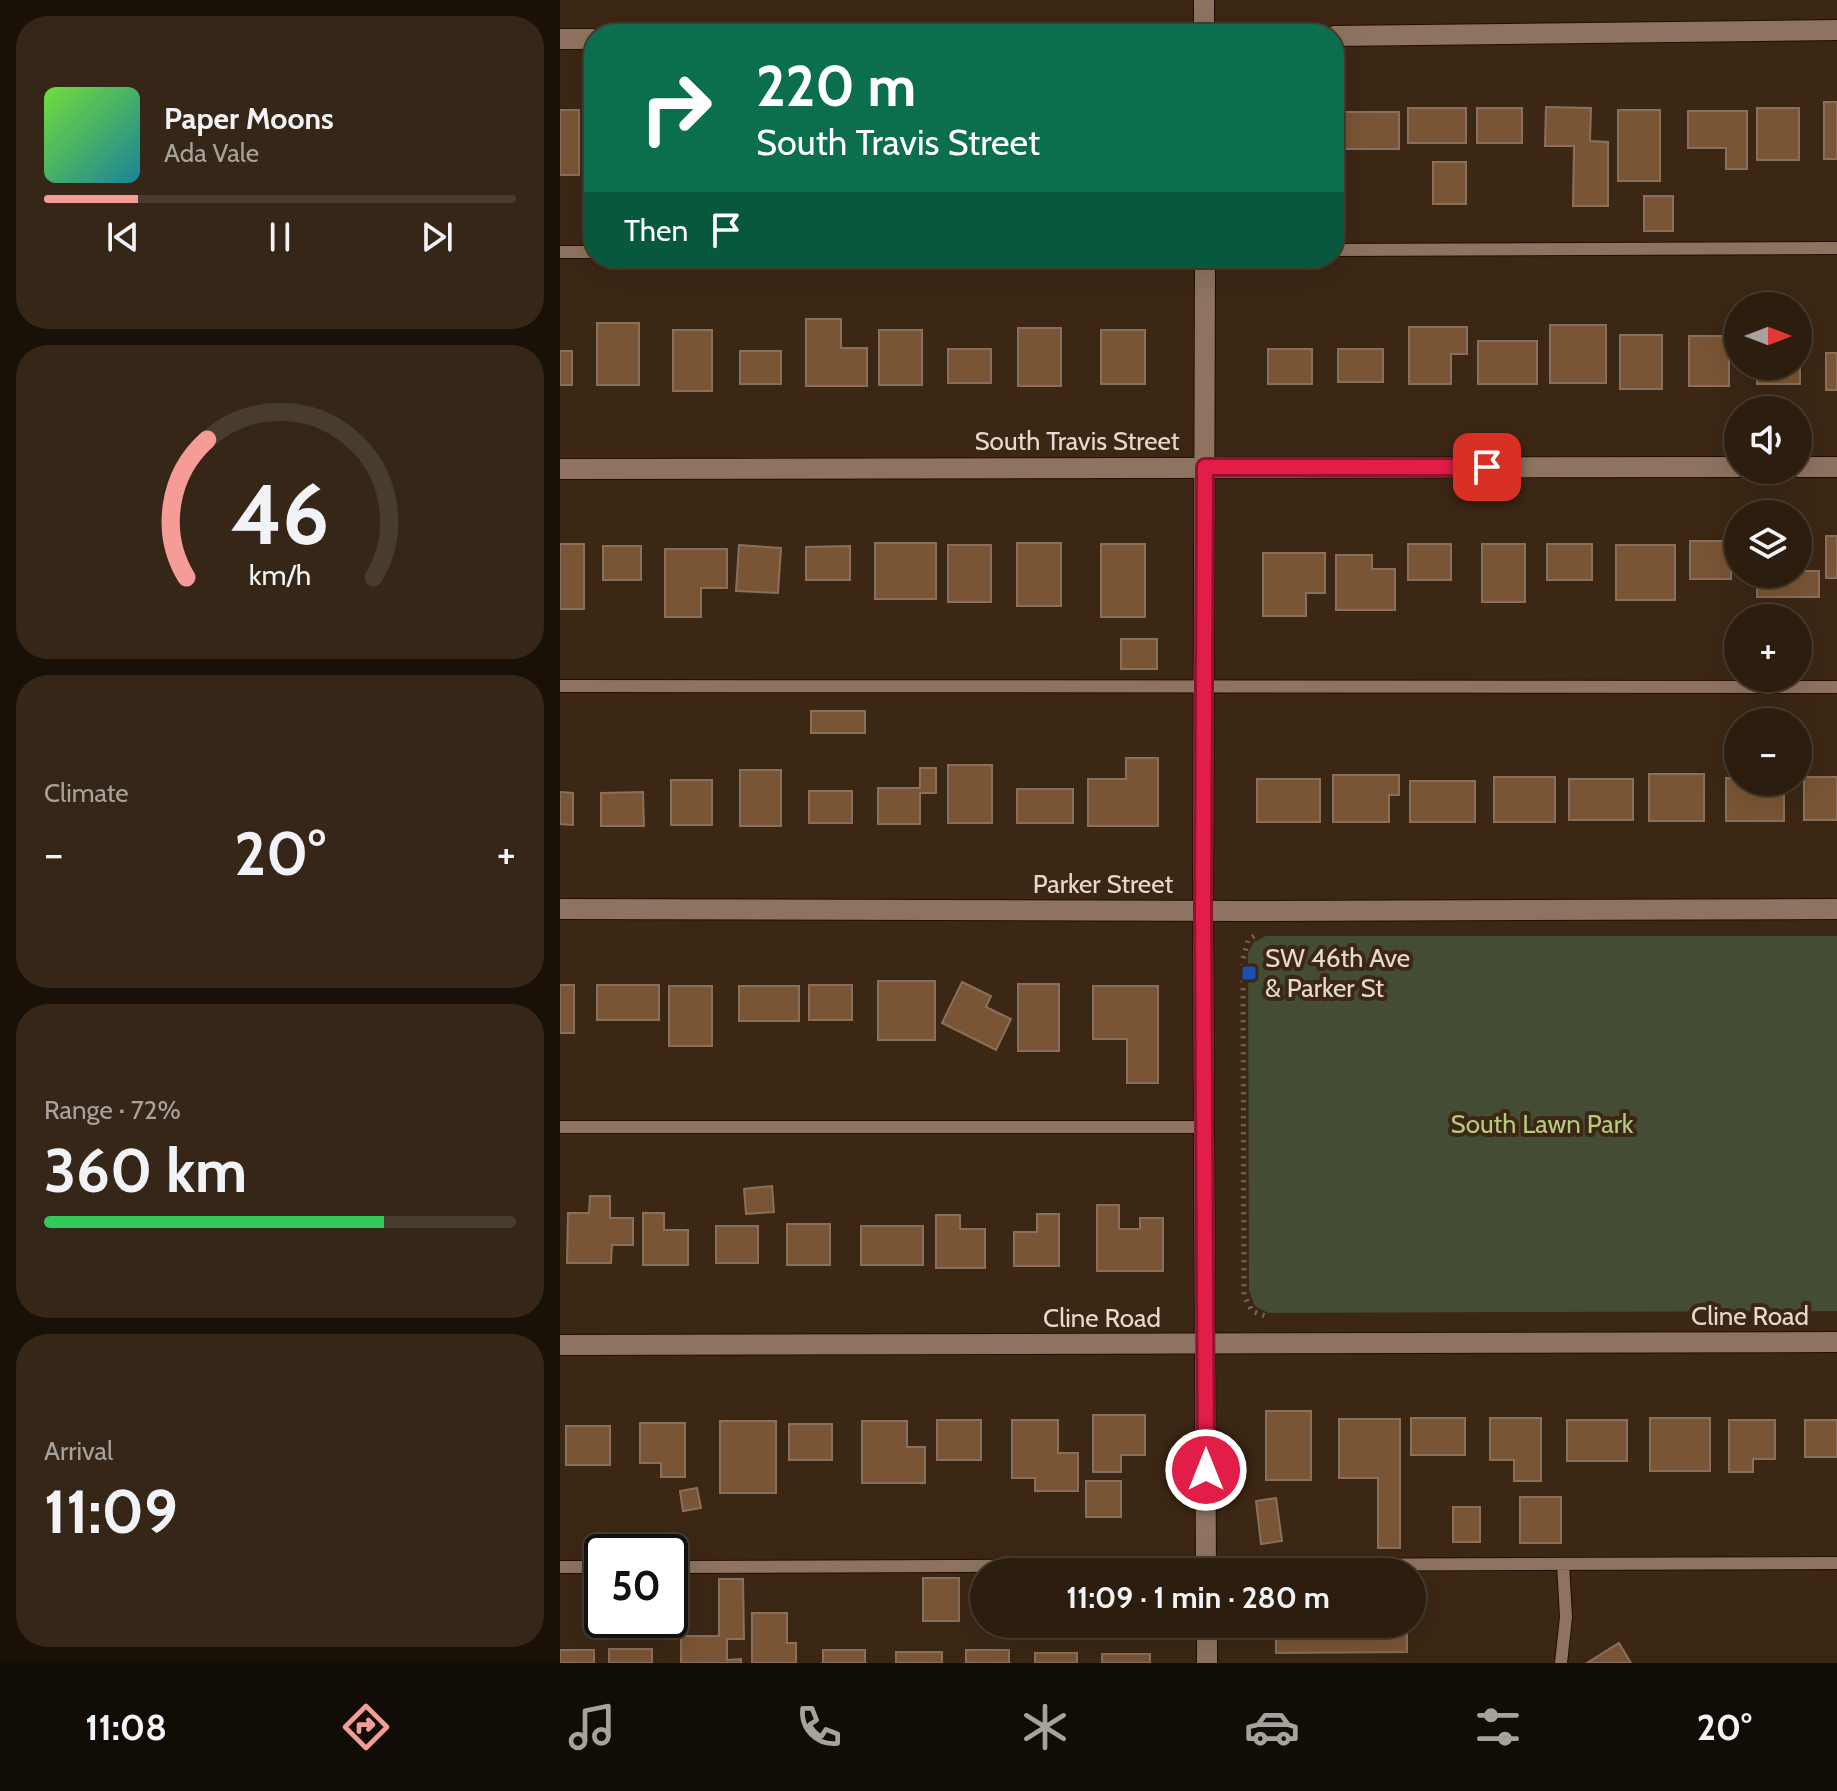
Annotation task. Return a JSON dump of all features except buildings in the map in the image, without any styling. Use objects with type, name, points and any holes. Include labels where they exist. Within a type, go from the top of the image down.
[{"type":"street","points":[[1204,0],[1204,24]]},
{"type":"street","points":[[1344,36],[1837,30]]},
{"type":"street","points":[[560,39],[584,39]]},
{"type":"street","points":[[1205,268],[1203,911],[1206,1558]]},
{"type":"street","name":"South Travis Street","points":[[560,469],[1724,467]]},
{"type":"street","points":[[1812,467],[1837,467]]},
{"type":"street","name":"Parker Street","points":[[560,909],[1837,909]]},
{"type":"street","name":"Cline Road","points":[[560,1345],[1837,1342]]},
{"type":"street","points":[[1207,1638],[1207,1663]]},
{"type":"lane","points":[[1344,250],[1837,248]]},
{"type":"lane","points":[[560,252],[584,252]]},
{"type":"lane","points":[[560,686],[1837,687]]},
{"type":"lane","points":[[560,1127],[1204,1127]]},
{"type":"lane","points":[[1426,1566],[1837,1563]]},
{"type":"lane","points":[[1561,1663],[1566,1617],[1563,1564]]},
{"type":"lane","points":[[560,1567],[584,1567]]},
{"type":"lane","points":[[688,1567],[970,1568]]},
{"type":"path","points":[[1248,940],[1243,959],[1244,1295],[1252,1311]]},
{"type":"green space","name":"South Lawn Park","points":[[1266,936],[1837,936],[1837,1311],[1268,1313],[1255,1306],[1249,1291],[1248,953],[1254,942]]},
{"type":"place","name":"SW 46th Ave & Parker St","points":[[1249,973]]},
{"type":"route","points":[[1206,1470],[1203,911],[1205,467],[1487,467]]}]
